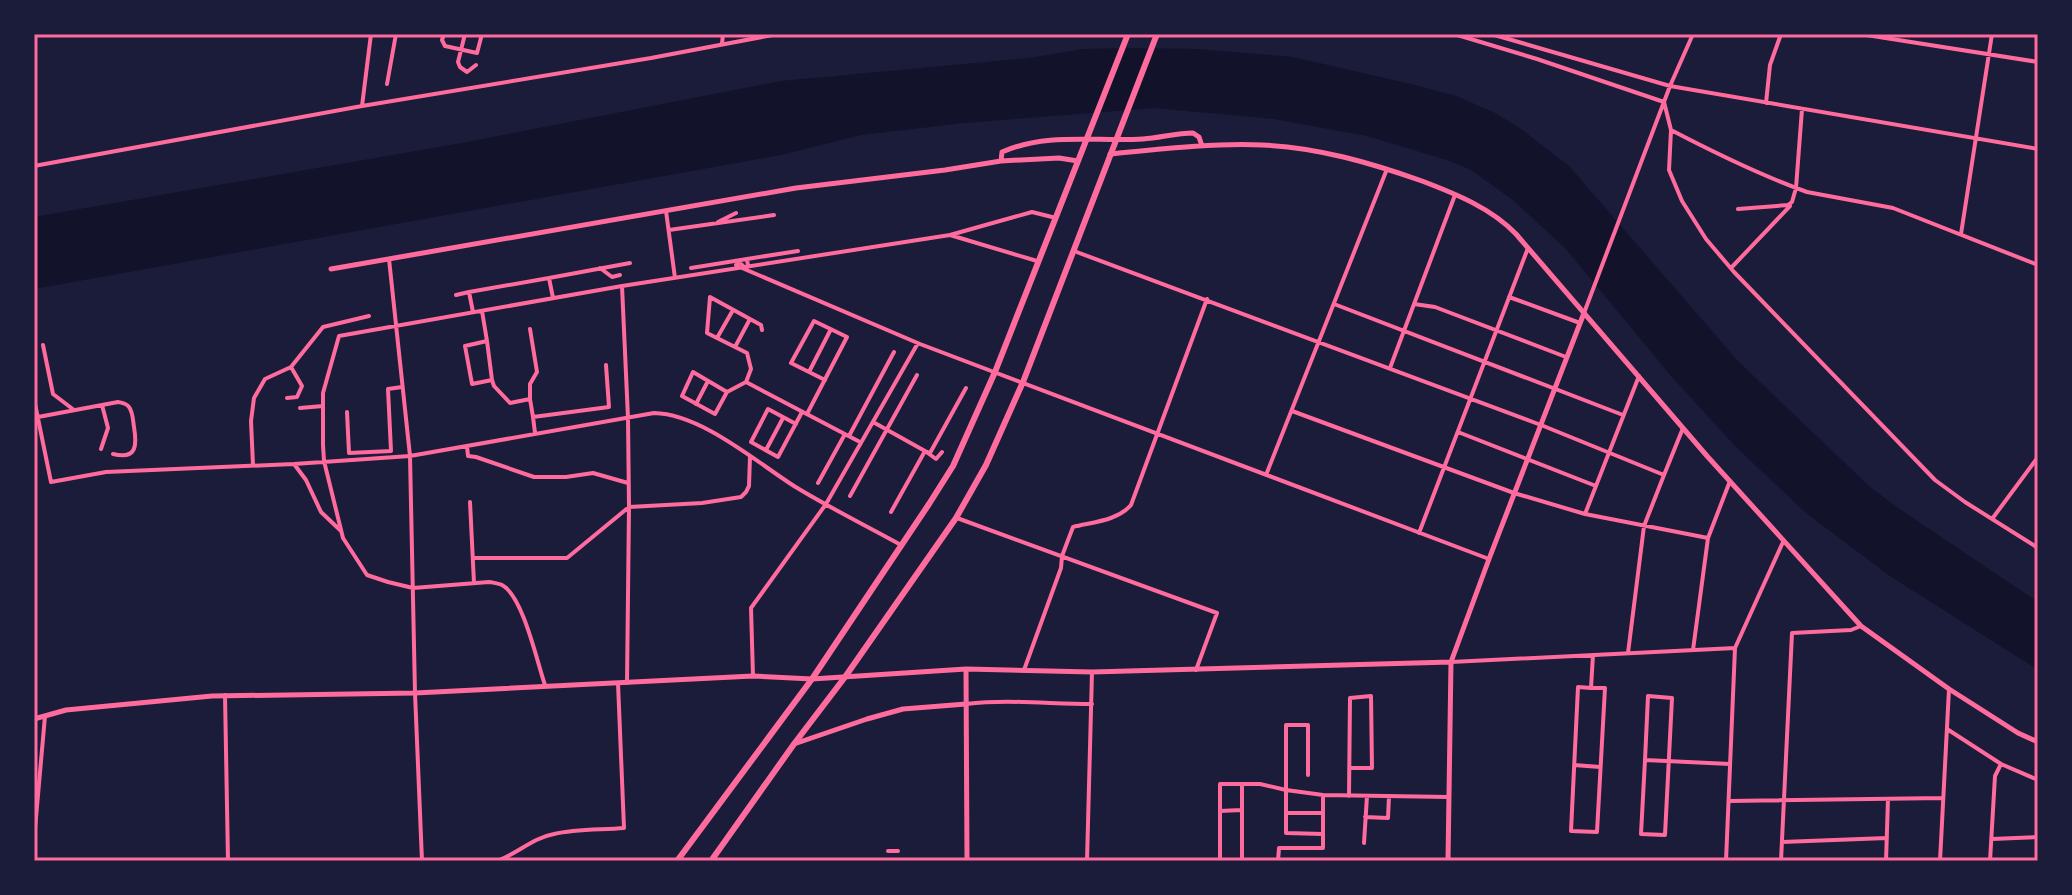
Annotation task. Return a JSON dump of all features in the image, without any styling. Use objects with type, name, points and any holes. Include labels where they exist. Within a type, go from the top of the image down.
[{"type":"main road","points":[[677,861],[812,679],[953,466],[995,372],[1128,34]]},
{"type":"main road","points":[[711,861],[956,518],[986,465],[1023,382],[1157,34]]},
{"type":"street","points":[[362,106],[371,34]]},
{"type":"street","points":[[387,84],[396,34]]},
{"type":"street","points":[[444,34],[442,40],[445,46],[477,53],[482,34]]},
{"type":"street","points":[[465,34],[458,62],[467,72],[476,65]]},
{"type":"street","points":[[649,34],[656,34]]},
{"type":"street","points":[[722,44],[723,34]]},
{"type":"street","points":[[34,166],[778,34]]},
{"type":"street","points":[[1454,34],[1664,102]]},
{"type":"street","points":[[1491,34],[1670,86],[2038,149]]},
{"type":"street","points":[[1448,861],[1451,662],[1670,86],[1693,34]]},
{"type":"street","points":[[1766,103],[1770,65],[1781,34]]},
{"type":"street","points":[[1860,34],[2038,62]]},
{"type":"street","points":[[1961,234],[1992,34]]},
{"type":"street","points":[[1664,102],[1671,130],[1669,170],[1706,239],[1935,480],[2038,548]]},
{"type":"street","points":[[1731,268],[1791,204],[1796,188],[1802,109]]},
{"type":"street","points":[[1671,130],[1746,168],[1796,188],[1893,208],[2038,265]]},
{"type":"street","points":[[1001,161],[1002,152],[1013,147],[1062,139],[1144,139],[1193,133],[1199,137],[1202,146]]},
{"type":"street","points":[[1110,154],[1202,146],[1263,145],[1331,154],[1387,169],[1455,195],[1491,213],[1528,248],[1783,542],[1861,626],[1949,689],[2018,733],[2038,742]]},
{"type":"street","points":[[331,269],[796,188],[1001,161],[1059,158],[1078,161]]},
{"type":"street","points":[[1266,475],[1387,169]]},
{"type":"street","points":[[1390,369],[1455,195]]},
{"type":"street","points":[[1738,209],[1791,204]]},
{"type":"street","points":[[666,211],[675,278]]},
{"type":"street","points":[[545,685],[522,612],[513,595],[501,585],[489,582],[413,588],[367,575],[343,538],[324,461],[323,393],[339,336],[742,266],[950,235],[1032,212],[1056,218]]},
{"type":"street","points":[[716,223],[736,213]]},
{"type":"street","points":[[669,230],[774,215]]},
{"type":"street","points":[[950,235],[1039,262]]},
{"type":"street","points":[[1419,533],[1528,248]]},
{"type":"street","points":[[691,268],[798,251]]},
{"type":"street","points":[[1074,251],[1541,425],[1664,475]]},
{"type":"street","points":[[389,259],[410,456],[422,861]]},
{"type":"street","points":[[742,266],[747,259]]},
{"type":"street","points":[[456,295],[630,263]]},
{"type":"street","points":[[742,266],[919,343],[1489,559]]},
{"type":"street","points":[[600,268],[612,277],[620,275]]},
{"type":"street","points":[[549,278],[553,298]]},
{"type":"street","points":[[622,286],[628,418],[627,683]]},
{"type":"street","points":[[469,292],[473,312]]},
{"type":"street","points":[[727,392],[693,372],[682,396],[715,414],[727,392],[746,382],[751,369],[747,353],[707,333],[710,297],[761,325],[762,330]]},
{"type":"street","points":[[1509,297],[1580,323]]},
{"type":"street","points":[[1023,670],[1073,527],[1114,517],[1131,505],[1207,299]]},
{"type":"street","points":[[1334,304],[1623,415]]},
{"type":"street","points":[[1414,304],[1435,307],[1567,357]]},
{"type":"street","points":[[717,338],[733,310]]},
{"type":"street","points":[[482,311],[494,386],[510,403],[530,399]]},
{"type":"street","points":[[253,465],[251,421],[254,398],[265,379],[291,367],[323,327],[369,316]]},
{"type":"street","points":[[735,347],[750,319]]},
{"type":"street","points":[[796,424],[768,409],[751,442],[778,457],[825,380],[847,337],[814,321],[791,363],[825,380]]},
{"type":"street","points":[[530,329],[537,372],[530,384],[535,433]]},
{"type":"street","points":[[809,372],[831,329]]},
{"type":"street","points":[[487,341],[465,346],[472,384],[492,380]]},
{"type":"street","points":[[753,676],[751,608],[826,504],[919,343]]},
{"type":"street","points":[[43,345],[53,394],[74,410]]},
{"type":"street","points":[[818,483],[894,352]]},
{"type":"street","points":[[533,417],[609,407],[606,365]]},
{"type":"street","points":[[287,398],[297,397],[302,386],[291,367]]},
{"type":"street","points":[[850,496],[917,375]]},
{"type":"street","points":[[1585,514],[1639,376]]},
{"type":"street","points":[[696,404],[708,381]]},
{"type":"street","points":[[746,382],[861,443]]},
{"type":"street","points":[[347,412],[349,453],[391,451],[388,389],[402,387]]},
{"type":"street","points":[[925,451],[930,453],[966,388]]},
{"type":"street","points":[[34,399],[51,482],[106,472],[410,456],[667,413],[732,443],[795,486],[901,545]]},
{"type":"street","points":[[38,417],[118,402],[127,404],[131,410],[137,445],[130,454],[113,454]]},
{"type":"street","points":[[101,449],[108,428],[102,405]]},
{"type":"street","points":[[300,408],[323,406]]},
{"type":"street","points":[[1292,411],[1514,493],[1585,514],[1708,538]]},
{"type":"street","points":[[766,450],[783,418]]},
{"type":"street","points":[[873,422],[936,459],[942,452]]},
{"type":"street","points":[[1628,653],[1644,526],[1683,428]]},
{"type":"street","points":[[1458,432],[1596,486]]},
{"type":"street","points":[[467,446],[468,456],[534,477],[593,473],[628,483]]},
{"type":"street","points":[[891,512],[925,451]]},
{"type":"street","points":[[473,558],[567,558],[629,507],[702,503],[741,497],[749,486],[750,456]]},
{"type":"street","points":[[1991,519],[2038,457]]},
{"type":"street","points":[[294,464],[306,480],[321,512],[342,531]]},
{"type":"street","points":[[1693,650],[1708,538],[1730,481]]},
{"type":"street","points":[[470,502],[474,583]]},
{"type":"street","points":[[956,518],[1217,613],[1196,670]]},
{"type":"street","points":[[1726,861],[1735,648],[1783,542]]},
{"type":"street","points":[[1781,861],[1792,633],[1851,630],[1861,626]]},
{"type":"street","points":[[34,719],[66,710],[225,695],[415,693],[753,676],[812,679],[966,669],[1092,672],[1196,670],[1451,662],[1735,648]]},
{"type":"street","points":[[1591,688],[1593,655]]},
{"type":"street","points":[[966,669],[967,861]]},
{"type":"street","points":[[1087,861],[1092,672]]},
{"type":"street","points":[[496,861],[553,834],[624,828],[618,683]]},
{"type":"street","points":[[1578,687],[1591,688],[1605,688],[1597,832],[1571,831],[1578,687]]},
{"type":"street","points":[[1940,861],[1949,689]]},
{"type":"street","points":[[225,695],[228,861]]},
{"type":"street","points":[[1349,768],[1372,768],[1371,696],[1350,698],[1349,768],[1349,796]]},
{"type":"street","points":[[1648,696],[1672,698],[1665,835],[1641,834],[1645,760],[1648,696]]},
{"type":"street","points":[[794,744],[887,717],[903,709],[996,701],[1092,704]]},
{"type":"street","points":[[34,840],[45,716]]},
{"type":"street","points":[[1308,775],[1308,725],[1286,725],[1286,833],[1323,834]]},
{"type":"street","points":[[1947,729],[2001,764],[2038,780]]},
{"type":"street","points":[[821,735],[830,739]]},
{"type":"street","points":[[1645,760],[1730,764]]},
{"type":"street","points":[[1990,861],[1995,776],[2001,764]]},
{"type":"street","points":[[1574,765],[1601,767]]},
{"type":"street","points":[[1220,861],[1220,784],[1260,784],[1323,795],[1449,797]]},
{"type":"street","points":[[1242,784],[1242,861]]},
{"type":"street","points":[[1278,861],[1279,848],[1323,848],[1323,795]]},
{"type":"street","points":[[1364,843],[1367,796]]},
{"type":"street","points":[[1365,817],[1388,818],[1389,796]]},
{"type":"street","points":[[1729,801],[1943,798]]},
{"type":"street","points":[[1886,861],[1888,799]]},
{"type":"street","points":[[1220,811],[1242,810]]},
{"type":"street","points":[[1286,813],[1323,813]]},
{"type":"street","points":[[1992,839],[2038,837]]},
{"type":"street","points":[[1782,842],[1887,838]]},
{"type":"street","points":[[888,851],[898,851]]},
{"type":"shaded area","points":[[1084,49],[1196,49],[1293,57],[1456,96],[1495,113],[1521,129],[1569,166],[1738,361],[1870,487],[2038,602],[2038,670],[1890,576],[1806,513],[1735,446],[1671,376],[1566,249],[1513,200],[1471,170],[1367,136],[1274,119],[1154,108],[964,123],[861,135],[781,155],[34,289],[34,217],[462,143],[781,81],[1029,58]]}]
